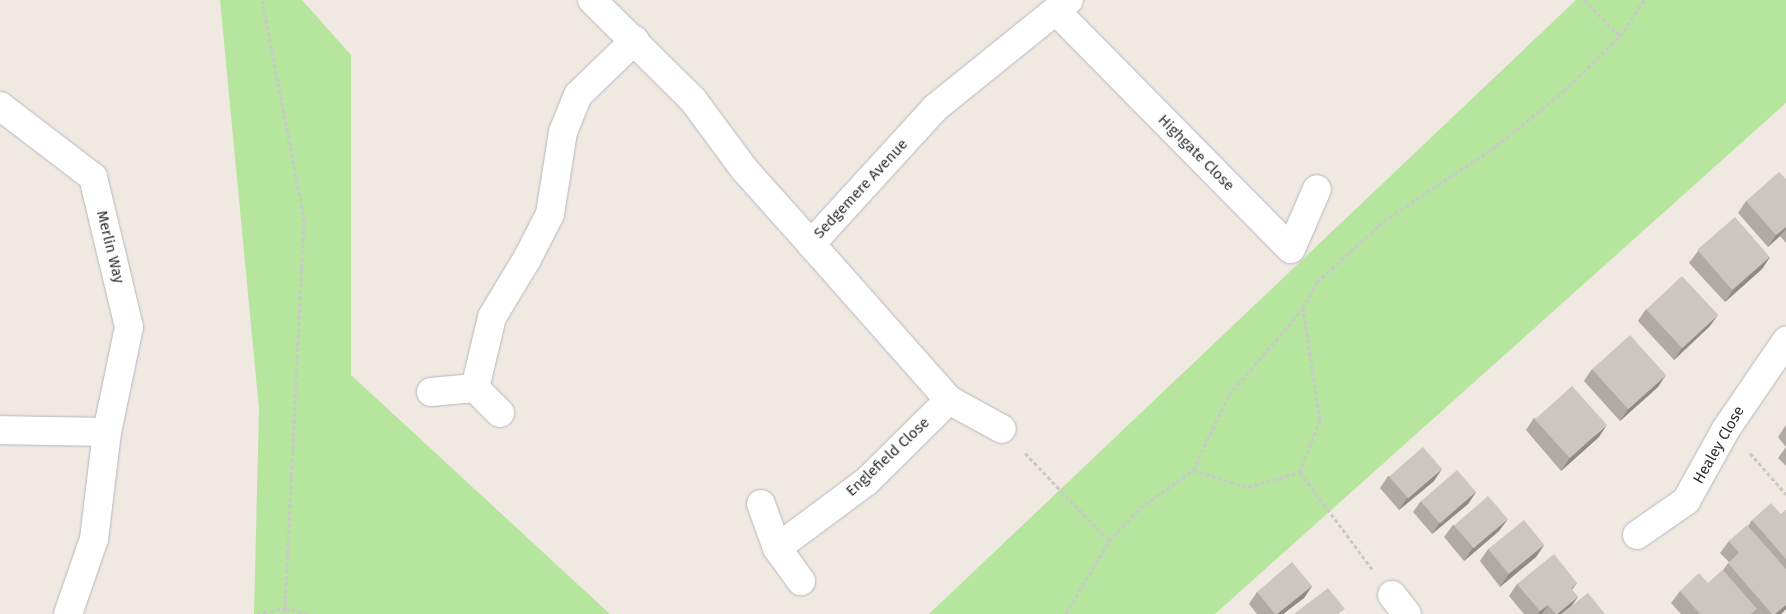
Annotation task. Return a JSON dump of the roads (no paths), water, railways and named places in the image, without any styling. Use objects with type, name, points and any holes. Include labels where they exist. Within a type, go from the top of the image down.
[{"type":"street","name":"Sedgemere Avenue","points":[[592,0],[635,40],[694,100],[744,169],[811,244],[935,108],[1062,6]]},
{"type":"street","name":"Highgate Close","points":[[1062,6],[1291,249],[1317,189]]},
{"type":"street","points":[[474,388],[492,317],[527,259],[550,214],[563,132],[578,95],[635,40]]},
{"type":"street","name":"Merlin Way","points":[[0,106],[93,177],[130,326],[107,432],[94,539],[68,614]]},
{"type":"street","points":[[811,244],[949,400],[1002,429]]},
{"type":"street","name":"Healey Close","points":[[1637,535],[1686,501],[1726,429],[1786,341]]},
{"type":"street","points":[[431,392],[474,388],[500,413]]},
{"type":"street","name":"Englefield Close","points":[[777,548],[866,482],[949,400]]},
{"type":"street","points":[[0,430],[107,432]]},
{"type":"street","points":[[761,504],[777,548],[801,581]]}]
